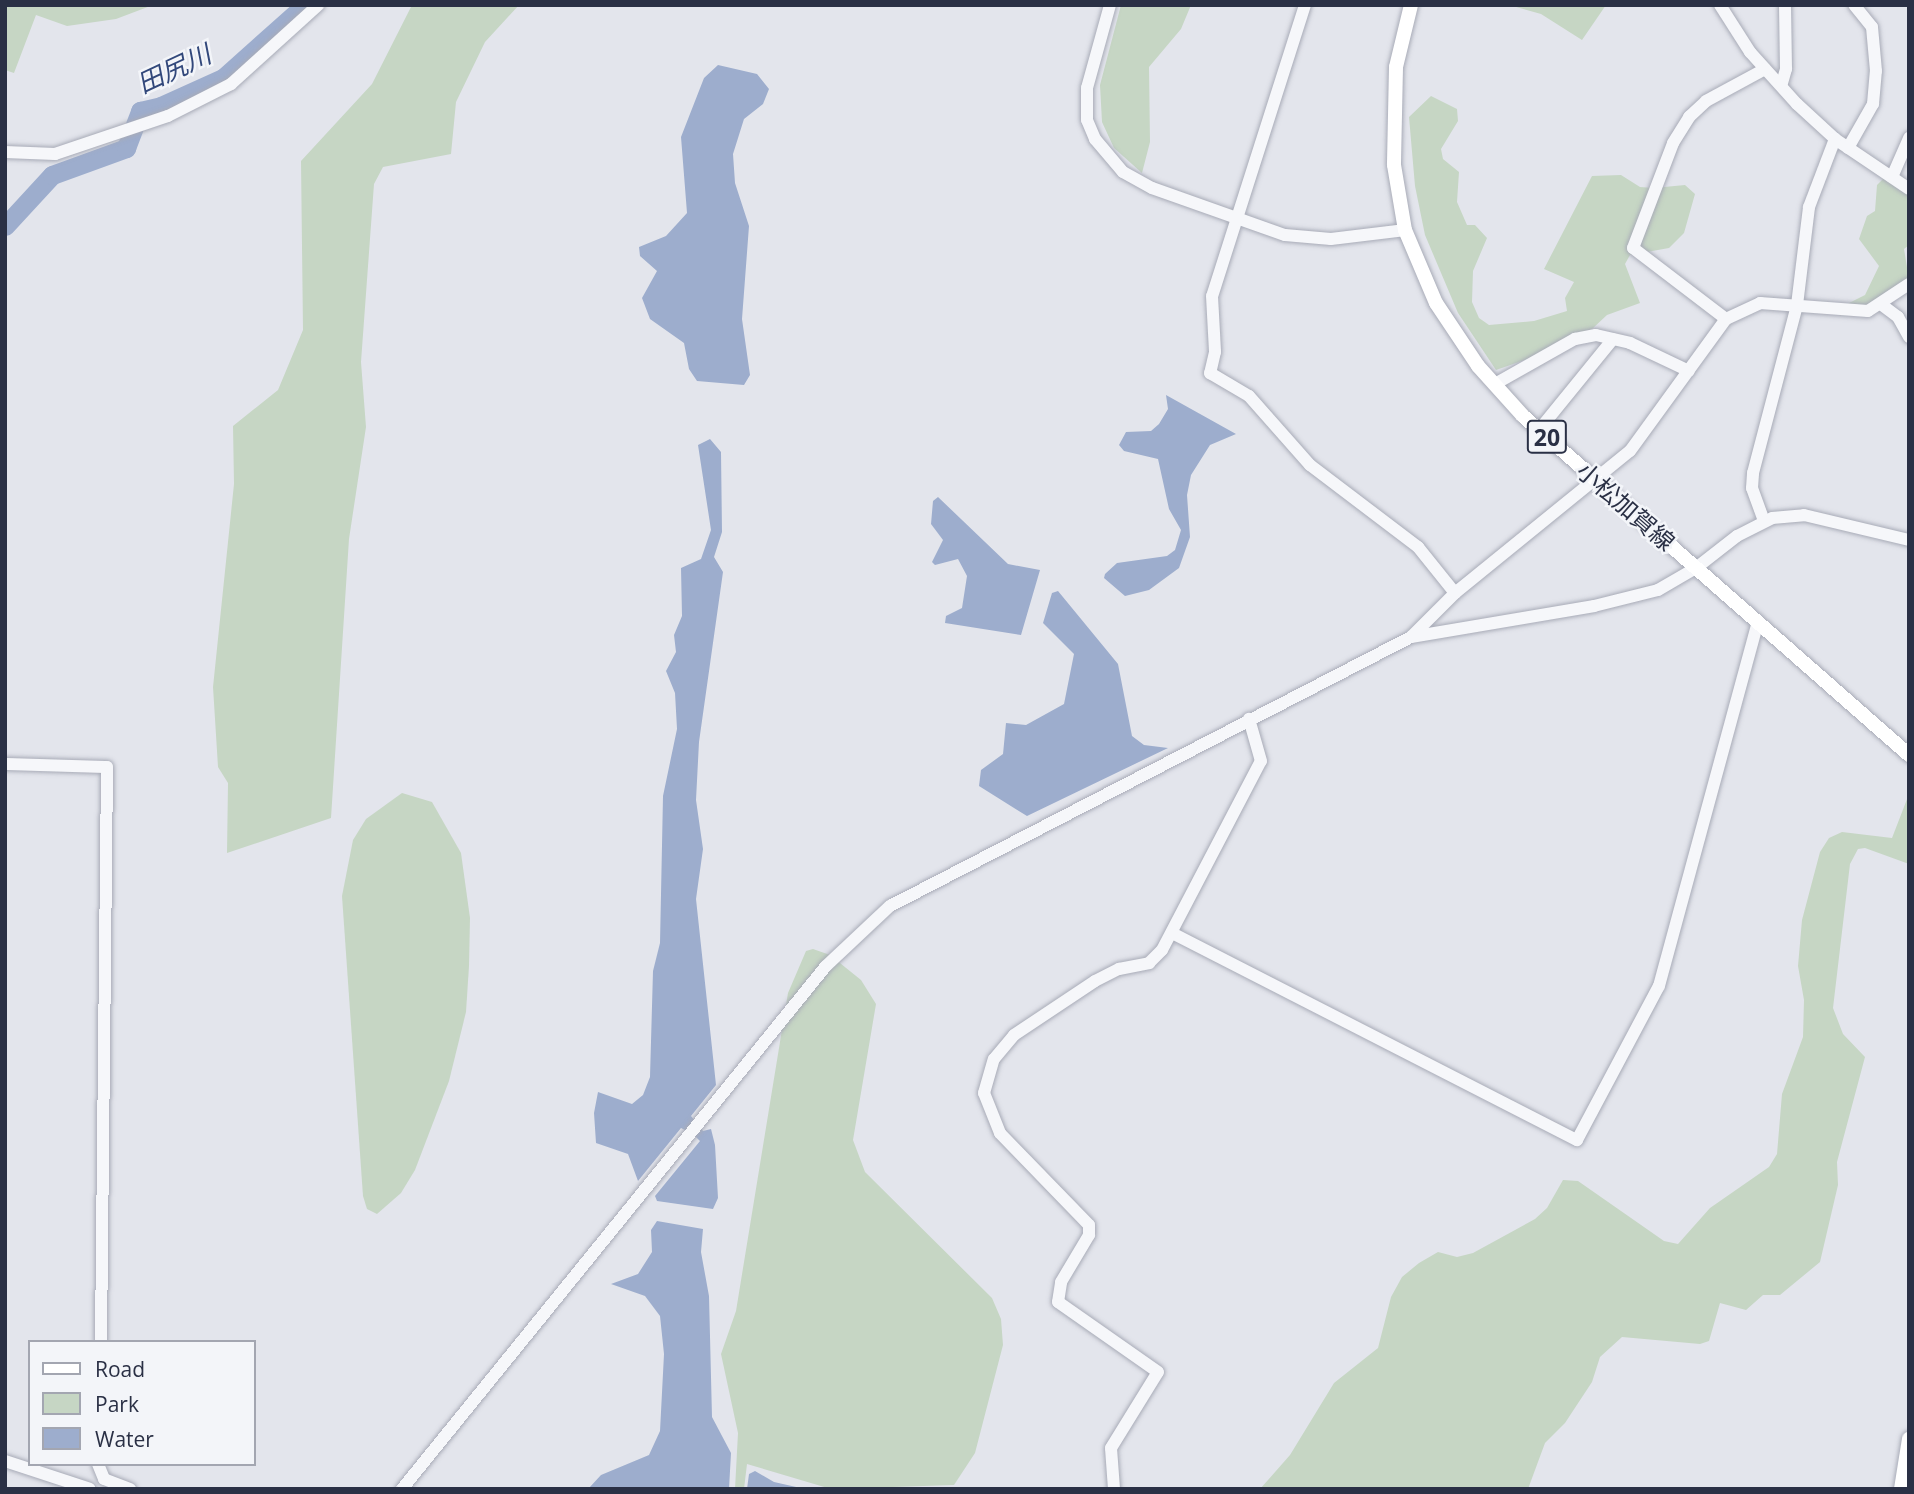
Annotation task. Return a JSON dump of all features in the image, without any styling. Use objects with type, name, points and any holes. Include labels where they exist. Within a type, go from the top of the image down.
[{"type":"main road","name":"小松加賀線","points":[[1411,5],[1398,44],[1394,92],[1394,165],[1405,230],[1436,303],[1495,384],[1539,430],[1909,755]]},
{"type":"main road","points":[[1903,1487],[1909,1439]]},
{"type":"street","points":[[5,152],[55,154],[168,116],[232,83],[318,5]]},
{"type":"street","points":[[1110,5],[1087,88],[1087,120],[1095,139],[1112,162],[1141,183],[1237,220],[1285,235],[1320,238],[1405,230]]},
{"type":"street","points":[[1305,5],[1251,164],[1237,220],[1212,296],[1215,352],[1210,373],[1250,396],[1310,465],[1418,547],[1455,593]]},
{"type":"street","points":[[1720,5],[1765,69],[1782,83],[1835,139],[1909,189]]},
{"type":"street","points":[[1782,83],[1786,69],[1785,5]]},
{"type":"street","points":[[1848,148],[1873,104],[1876,71],[1872,27],[1854,5]]},
{"type":"street","points":[[1726,319],[1633,247],[1673,144],[1689,117],[1706,101],[1765,69]]},
{"type":"street","points":[[1892,177],[1909,138]]},
{"type":"street","points":[[1764,521],[1752,488],[1753,473],[1797,305],[1802,236],[1835,139]]},
{"type":"street","points":[[1411,637],[1455,593],[1596,480],[1647,432],[1726,319],[1760,303],[1855,312],[1882,305],[1909,284]]},
{"type":"street","points":[[1882,305],[1898,317],[1909,337]]},
{"type":"street","points":[[1495,384],[1575,339],[1596,335],[1640,347],[1689,372]]},
{"type":"street","points":[[1539,430],[1612,339]]},
{"type":"street","points":[[402,1489],[826,966],[890,906],[1411,637],[1635,596],[1696,568],[1764,521],[1804,515],[1909,540]]},
{"type":"street","points":[[1171,933],[1577,1140],[1659,986],[1758,622]]},
{"type":"street","points":[[1114,1489],[1111,1448],[1158,1372],[1058,1302],[1060,1282],[1089,1235],[1089,1225],[1000,1133],[984,1093],[994,1059],[1014,1035],[1095,981],[1119,969],[1149,963],[1171,933],[1261,761],[1249,719]]},
{"type":"street","points":[[5,764],[107,767],[102,1340]]},
{"type":"street","points":[[5,1461],[90,1489]]},
{"type":"street","points":[[99,1466],[104,1479],[130,1489]]},
{"type":"green space","points":[[5,5],[153,5],[116,19],[67,26],[36,15],[14,73],[5,70]]},
{"type":"green space","points":[[412,5],[519,5],[485,42],[456,102],[451,154],[383,167],[374,184],[361,362],[366,427],[349,539],[331,818],[227,853],[228,783],[218,767],[213,687],[234,484],[233,426],[278,390],[303,330],[301,161],[372,84]]},
{"type":"green space","points":[[1121,5],[1191,5],[1181,29],[1149,67],[1150,142],[1142,173],[1114,148],[1102,122],[1100,85]]},
{"type":"green space","points":[[1509,5],[1606,5],[1582,40],[1541,14]]},
{"type":"green space","points":[[1431,96],[1457,109],[1458,121],[1441,149],[1443,159],[1459,172],[1457,202],[1467,225],[1475,225],[1487,238],[1473,271],[1472,302],[1479,318],[1489,325],[1534,321],[1567,311],[1565,298],[1574,282],[1544,269],[1592,176],[1621,175],[1640,187],[1685,185],[1695,194],[1684,233],[1669,248],[1630,255],[1625,264],[1640,303],[1607,315],[1592,329],[1533,357],[1496,370],[1458,313],[1425,235],[1415,186],[1409,117]]},
{"type":"green space","points":[[1885,177],[1909,184],[1909,245],[1904,249],[1909,279],[1868,307],[1850,307],[1849,303],[1865,295],[1879,266],[1859,239],[1867,216],[1875,211],[1877,185]]},
{"type":"green space","points":[[402,793],[432,802],[461,853],[470,918],[469,966],[466,1012],[449,1081],[415,1170],[401,1193],[377,1214],[367,1209],[363,1196],[342,896],[353,840],[366,819]]},
{"type":"green space","points":[[1909,794],[1909,864],[1865,848],[1858,849],[1850,864],[1833,1008],[1843,1034],[1865,1057],[1837,1162],[1838,1185],[1820,1262],[1780,1295],[1763,1295],[1746,1310],[1720,1303],[1709,1341],[1700,1344],[1622,1337],[1600,1357],[1592,1382],[1565,1423],[1545,1443],[1528,1489],[1260,1489],[1290,1455],[1334,1383],[1378,1348],[1391,1297],[1402,1277],[1419,1263],[1438,1252],[1457,1257],[1473,1253],[1535,1219],[1547,1208],[1563,1180],[1578,1181],[1664,1241],[1678,1244],[1710,1208],[1769,1167],[1777,1154],[1782,1094],[1803,1037],[1804,1000],[1798,966],[1802,920],[1820,852],[1829,838],[1842,832],[1892,838]]},
{"type":"green space","points":[[813,949],[830,955],[861,980],[876,1004],[853,1140],[865,1172],[992,1298],[1001,1319],[1003,1345],[975,1453],[954,1485],[831,1489],[747,1464],[744,1489],[735,1489],[738,1433],[721,1354],[736,1311],[788,993],[806,951]]},
{"type":"water","points":[[718,65],[757,74],[769,89],[763,104],[744,119],[733,154],[735,183],[749,226],[742,319],[750,375],[744,385],[697,381],[689,369],[684,343],[650,319],[642,298],[657,271],[640,256],[639,247],[666,236],[687,213],[681,137],[704,78]]},
{"type":"water","points":[[1166,395],[1236,434],[1210,445],[1191,475],[1187,495],[1190,537],[1179,568],[1149,590],[1125,596],[1104,578],[1105,574],[1117,563],[1167,556],[1175,550],[1181,530],[1169,509],[1158,459],[1124,451],[1119,445],[1126,432],[1151,431],[1159,424],[1168,409]]},
{"type":"water","points":[[710,439],[721,452],[722,532],[714,557],[723,572],[699,742],[696,800],[703,849],[696,899],[716,1085],[691,1116],[703,1131],[711,1129],[715,1145],[718,1198],[713,1209],[657,1201],[655,1196],[700,1141],[693,1134],[681,1128],[638,1181],[628,1154],[596,1143],[594,1113],[598,1092],[632,1104],[643,1095],[650,1077],[653,971],[660,943],[663,796],[677,729],[675,693],[666,671],[676,652],[674,635],[682,616],[681,568],[701,559],[711,530],[698,445]]},
{"type":"water","points":[[938,497],[1008,564],[1040,570],[1021,635],[945,623],[946,616],[962,608],[967,576],[958,559],[935,565],[932,562],[943,540],[931,524],[933,501]]},
{"type":"water","points":[[1058,591],[1118,664],[1132,736],[1144,745],[1168,748],[1027,816],[979,786],[981,770],[1003,754],[1006,723],[1026,725],[1064,704],[1074,654],[1043,623],[1052,593]]},
{"type":"water","points":[[657,1221],[703,1229],[701,1252],[709,1296],[712,1417],[731,1453],[729,1489],[589,1488],[601,1475],[649,1455],[660,1431],[664,1354],[660,1316],[645,1296],[611,1284],[638,1274],[652,1252],[651,1230]]},
{"type":"water","points":[[755,1471],[774,1482],[805,1489],[747,1489],[749,1474]]},
{"type":"waterway","name":"田尻川","points":[[5,226],[52,175],[126,148],[140,111],[161,106],[223,78],[305,5]]}]
